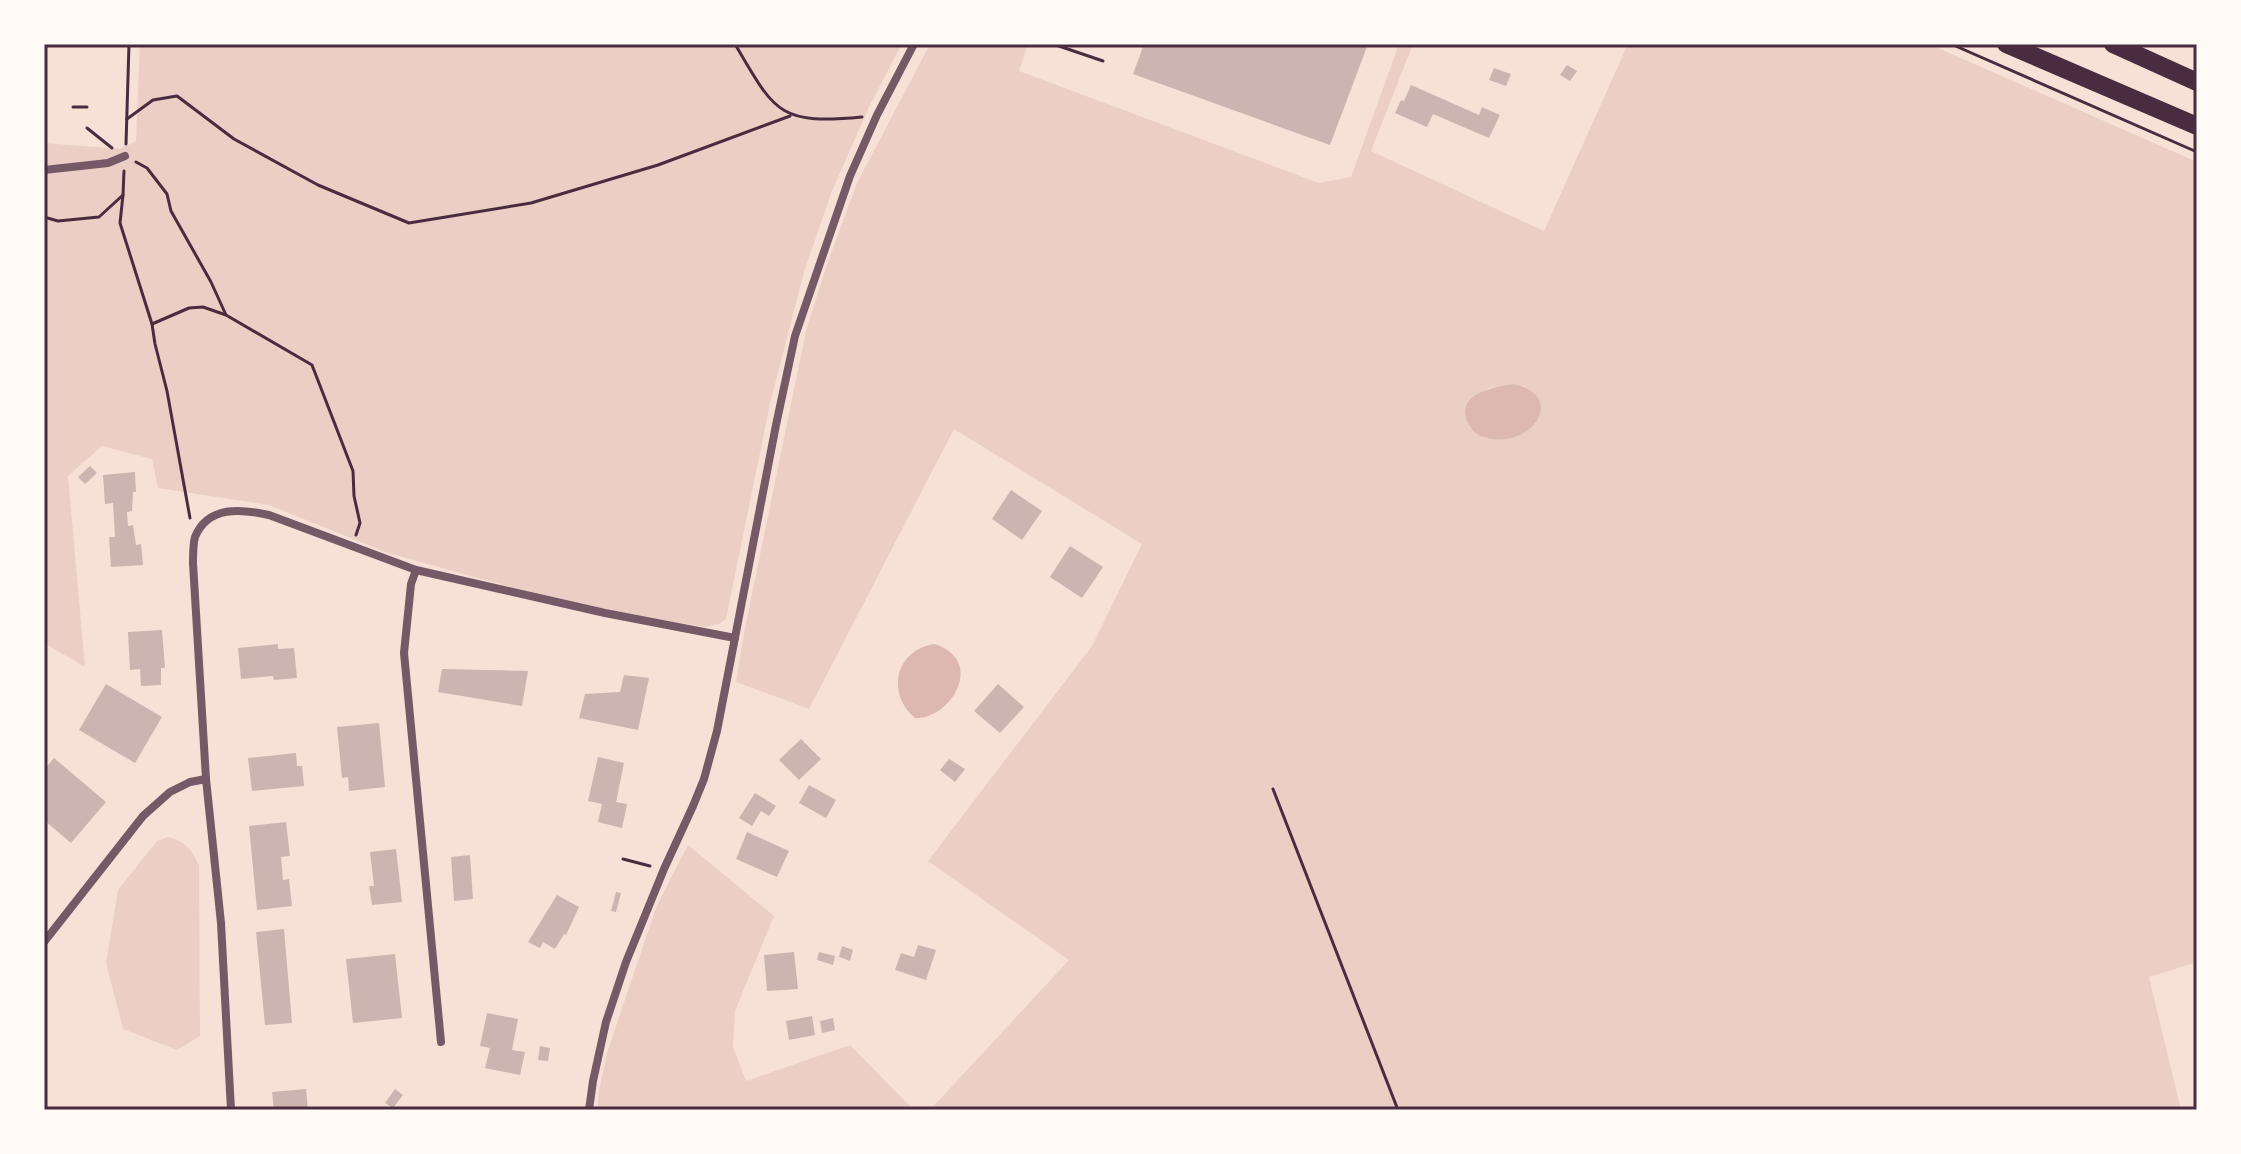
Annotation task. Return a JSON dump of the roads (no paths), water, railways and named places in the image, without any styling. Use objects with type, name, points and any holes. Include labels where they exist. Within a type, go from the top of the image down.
[{"type":"highway","points":[[2006,44],[2197,126]]},
{"type":"highway","points":[[2037,44],[2122,95]]},
{"type":"highway","points":[[2113,44],[2197,82]]},
{"type":"street","points":[[589,1110],[606,1022],[626,962],[704,779],[717,731],[795,336],[850,176],[914,44]]},
{"type":"street","points":[[44,170],[108,163],[125,156]]},
{"type":"street","points":[[231,1110],[221,923],[206,779],[193,563],[195,538],[203,525],[216,514],[231,509],[252,511],[416,570],[605,613],[735,638]]},
{"type":"street","points":[[416,570],[411,584],[404,653],[441,1042]]},
{"type":"street","points":[[44,942],[143,816],[170,792],[190,782],[206,779]]}]
